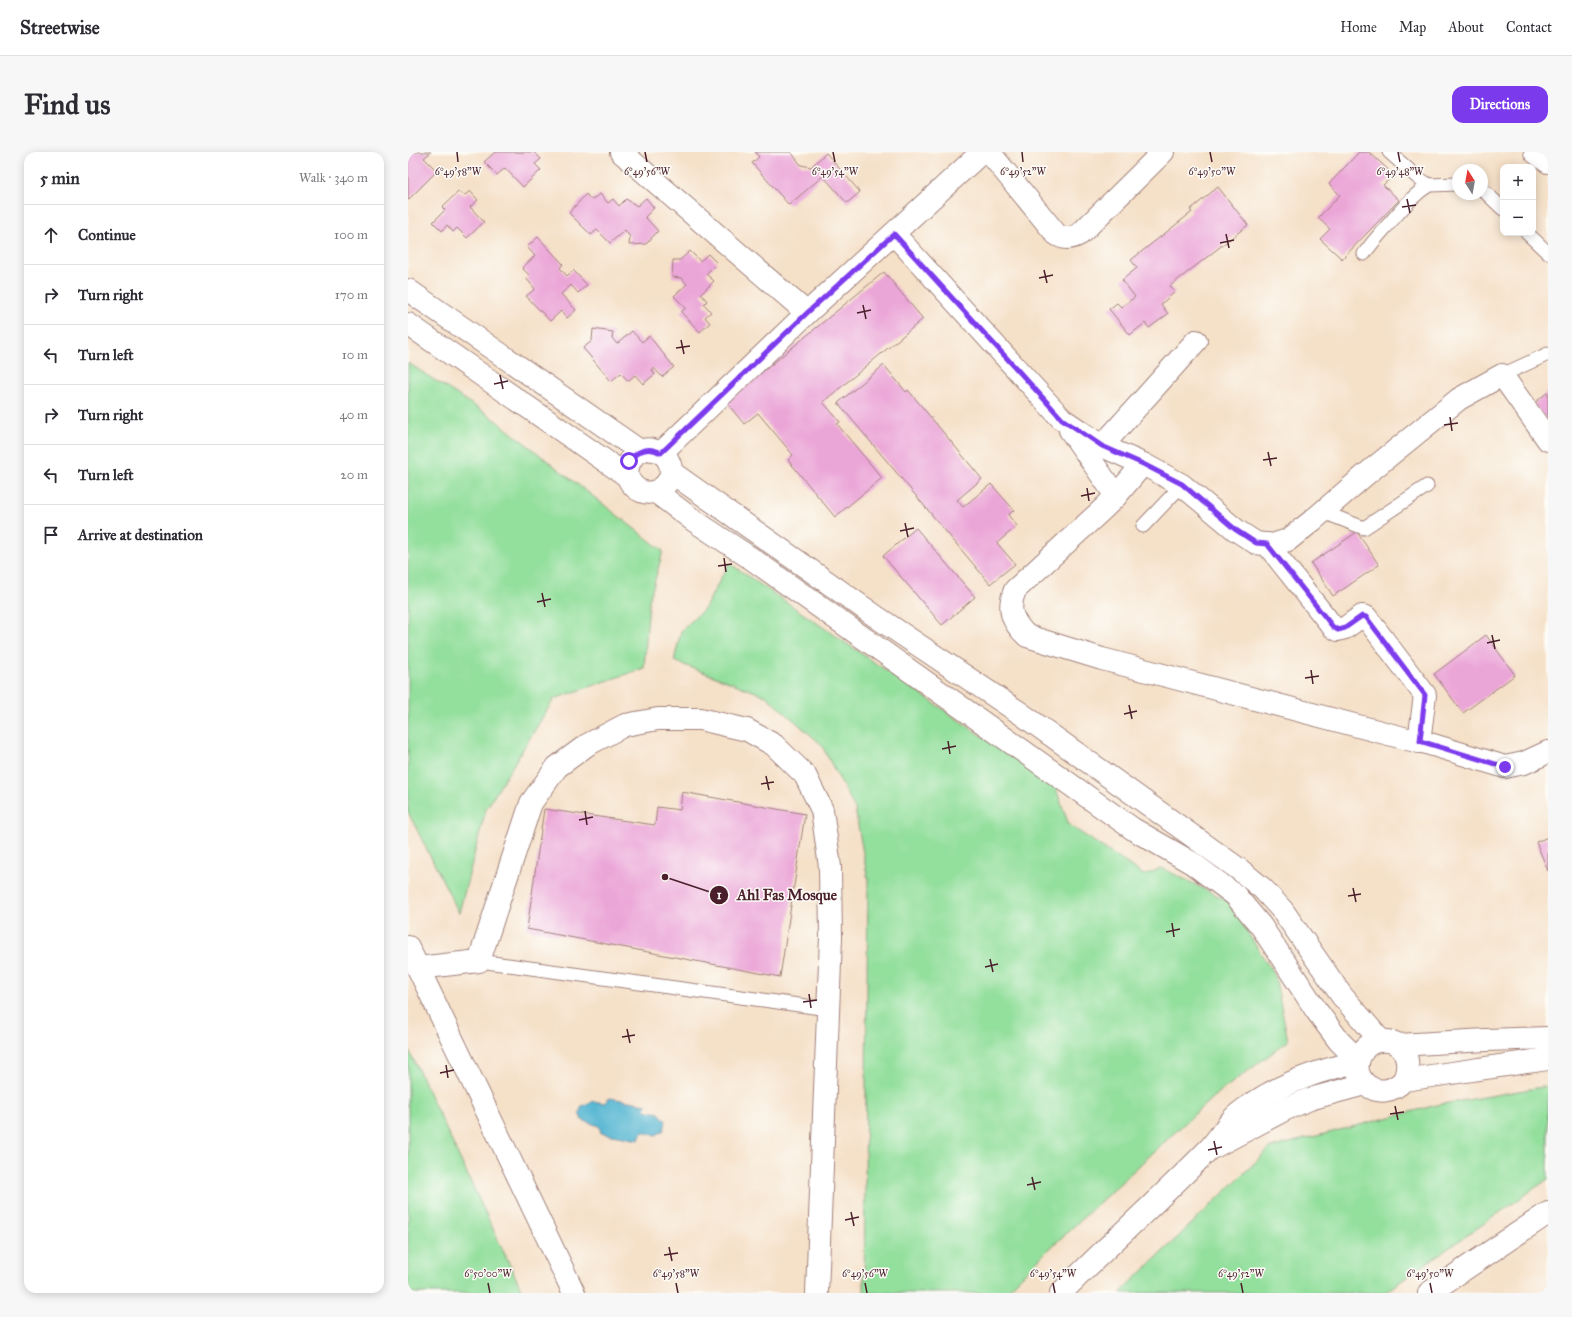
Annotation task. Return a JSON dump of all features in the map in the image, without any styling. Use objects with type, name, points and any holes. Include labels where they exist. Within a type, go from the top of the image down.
[{"type":"street","points":[[657,458],[807,313],[982,152]]},
{"type":"street","points":[[989,152],[1056,234],[1061,238],[1067,239],[1073,238],[1080,234],[1163,152]]},
{"type":"street","points":[[1534,152],[1548,162]]},
{"type":"street","points":[[630,156],[807,313]]},
{"type":"street","points":[[894,234],[1062,419],[1116,496]]},
{"type":"street","points":[[408,290],[657,458],[878,618],[1020,713],[1240,870],[1263,889],[1283,911],[1342,996],[1389,1043],[1404,1052],[1408,1061],[1408,1071],[1404,1080],[1398,1086],[1390,1090],[1381,1091],[1373,1089],[1365,1084],[1358,1070],[1358,1060],[1366,1048],[1373,1043],[1389,1043],[1548,1038]]},
{"type":"street","points":[[408,324],[627,476],[635,488],[641,492],[656,492],[693,520],[752,559],[1134,828],[1192,863],[1235,895],[1261,926],[1316,1010],[1339,1040],[1358,1060]]},
{"type":"street","points":[[1102,446],[1196,341]]},
{"type":"street","points":[[1062,419],[1102,446],[1143,464],[1182,484],[1236,530],[1256,543],[1272,545],[1288,540],[1459,399],[1502,375],[1548,440]]},
{"type":"street","points":[[627,476],[629,461],[634,455],[657,458]]},
{"type":"street","points":[[656,492],[666,484],[668,480],[657,458]]},
{"type":"street","points":[[1143,464],[1116,496],[1015,590],[1010,601],[1012,617],[1019,629],[1027,636],[1102,659],[1414,741],[1420,741],[1505,767],[1524,763],[1548,752]]},
{"type":"street","points":[[1267,544],[1333,627],[1338,630],[1345,628],[1362,616],[1366,617],[1425,695],[1420,741]]},
{"type":"street","points":[[418,968],[479,961],[502,896],[531,803],[557,767],[587,745],[625,726],[658,719],[700,719],[747,730],[774,745],[805,775],[822,810],[830,867],[831,937],[816,1293]]},
{"type":"street","points":[[408,947],[574,1293]]},
{"type":"street","points":[[1404,1080],[1548,1059]]},
{"type":"street","points":[[1061,1293],[1208,1151],[1231,1120],[1263,1097],[1303,1077],[1358,1060]]},
{"type":"street","points":[[1208,1151],[1286,1109],[1310,1099],[1365,1084]]},
{"type":"street","points":[[1429,1293],[1548,1213]]},
{"type":"lane","points":[[1389,152],[1418,178],[1429,185]]},
{"type":"lane","points":[[1364,254],[1374,239],[1385,229],[1418,191],[1429,185],[1452,184]]},
{"type":"lane","points":[[1488,195],[1500,206]]},
{"type":"lane","points":[[1530,236],[1548,253]]},
{"type":"lane","points":[[1502,375],[1548,354]]},
{"type":"lane","points":[[1143,526],[1182,484]]},
{"type":"lane","points":[[1323,512],[1364,528],[1427,486]]},
{"type":"lane","points":[[479,961],[828,1009]]},
{"type":"green space","points":[[408,363],[490,416],[663,551],[649,601],[644,668],[554,699],[486,809],[459,913],[408,812]]},
{"type":"green space","points":[[729,563],[1055,786],[1069,825],[1144,875],[1162,868],[1228,901],[1275,976],[1288,1041],[1213,1097],[1045,1253],[1005,1293],[864,1293],[868,880],[855,809],[821,744],[766,696],[674,661],[681,631],[705,608]]},
{"type":"green space","points":[[408,1048],[523,1293],[408,1293]]},
{"type":"green space","points":[[1548,1086],[1548,1179],[1384,1293],[1120,1293],[1270,1148],[1437,1105]]},
{"type":"water","points":[[610,1098],[646,1104],[645,1110],[659,1113],[666,1121],[664,1130],[656,1135],[642,1132],[639,1140],[601,1133],[599,1126],[582,1120],[579,1113],[582,1106],[593,1101],[604,1103]]},
{"type":"building","points":[[408,152],[431,152],[424,158],[437,171],[408,200]]},
{"type":"building","points":[[495,152],[534,152],[541,159],[535,164],[541,170],[523,187],[505,168],[497,175],[484,162]]},
{"type":"building","points":[[755,152],[791,152],[801,165],[811,167],[826,153],[860,192],[847,203],[823,176],[789,205],[752,163],[759,157]]},
{"type":"building","points":[[1359,152],[1369,152],[1394,175],[1383,185],[1399,200],[1342,259],[1320,239],[1330,229],[1318,218],[1340,195],[1329,184]]},
{"type":"building","points":[[1218,187],[1248,225],[1170,286],[1175,292],[1161,304],[1168,314],[1149,328],[1145,323],[1130,335],[1109,309],[1117,303],[1121,307],[1135,297],[1122,280],[1137,268],[1131,260],[1192,212],[1190,210]]},
{"type":"building","points":[[470,191],[478,200],[470,207],[484,222],[467,238],[457,228],[453,232],[447,225],[442,231],[433,222],[445,210],[442,207],[458,192],[465,195]]},
{"type":"building","points":[[586,194],[591,200],[600,194],[608,203],[613,199],[619,206],[626,199],[637,206],[646,198],[654,208],[645,217],[658,231],[646,244],[629,245],[630,237],[625,230],[610,243],[597,230],[591,235],[569,213]]},
{"type":"building","points":[[538,237],[563,264],[560,268],[567,276],[573,270],[587,285],[578,293],[571,285],[561,294],[576,310],[567,318],[561,311],[550,321],[526,296],[535,289],[526,278],[529,275],[522,268],[535,256],[527,247]]},
{"type":"building","points":[[690,251],[700,261],[708,254],[717,263],[706,274],[714,281],[701,294],[707,301],[704,304],[711,312],[705,317],[710,323],[700,332],[681,312],[686,308],[674,296],[687,284],[682,278],[672,277],[673,260],[680,260]]},
{"type":"building","points":[[884,272],[923,319],[823,402],[840,422],[837,424],[882,478],[835,517],[788,460],[793,455],[758,413],[744,424],[726,402]]},
{"type":"building","points":[[593,329],[613,332],[612,338],[617,344],[632,331],[642,342],[649,336],[674,367],[662,377],[654,368],[652,370],[655,374],[643,384],[635,375],[628,381],[621,373],[611,381],[583,348],[592,341]]},
{"type":"building","points":[[884,365],[906,392],[908,390],[982,479],[957,500],[963,507],[991,484],[1014,510],[1008,515],[1017,526],[997,543],[1015,564],[990,584],[838,403]]},
{"type":"building","points":[[1548,392],[1548,422],[1533,404]]},
{"type":"building","points":[[916,528],[975,597],[942,625],[883,556]]},
{"type":"building","points":[[1357,532],[1379,565],[1333,596],[1311,563]]},
{"type":"building","points":[[1486,635],[1515,675],[1463,713],[1434,674]]},
{"type":"building","points":[[682,792],[805,814],[780,977],[527,929],[544,809],[655,825],[657,807],[680,810]]},
{"type":"building","points":[[1548,837],[1548,871],[1536,842]]},
{"type":"place","name":"Ahl Fas Mosque","points":[[665,877]]},
{"type":"route","points":[[629,461],[640,450],[648,449],[661,453],[807,313],[894,234],[1062,419],[1102,446],[1143,464],[1182,484],[1236,530],[1256,543],[1267,544],[1333,627],[1338,630],[1345,628],[1362,616],[1366,616],[1425,695],[1426,698],[1420,741],[1500,767],[1505,767]]}]
